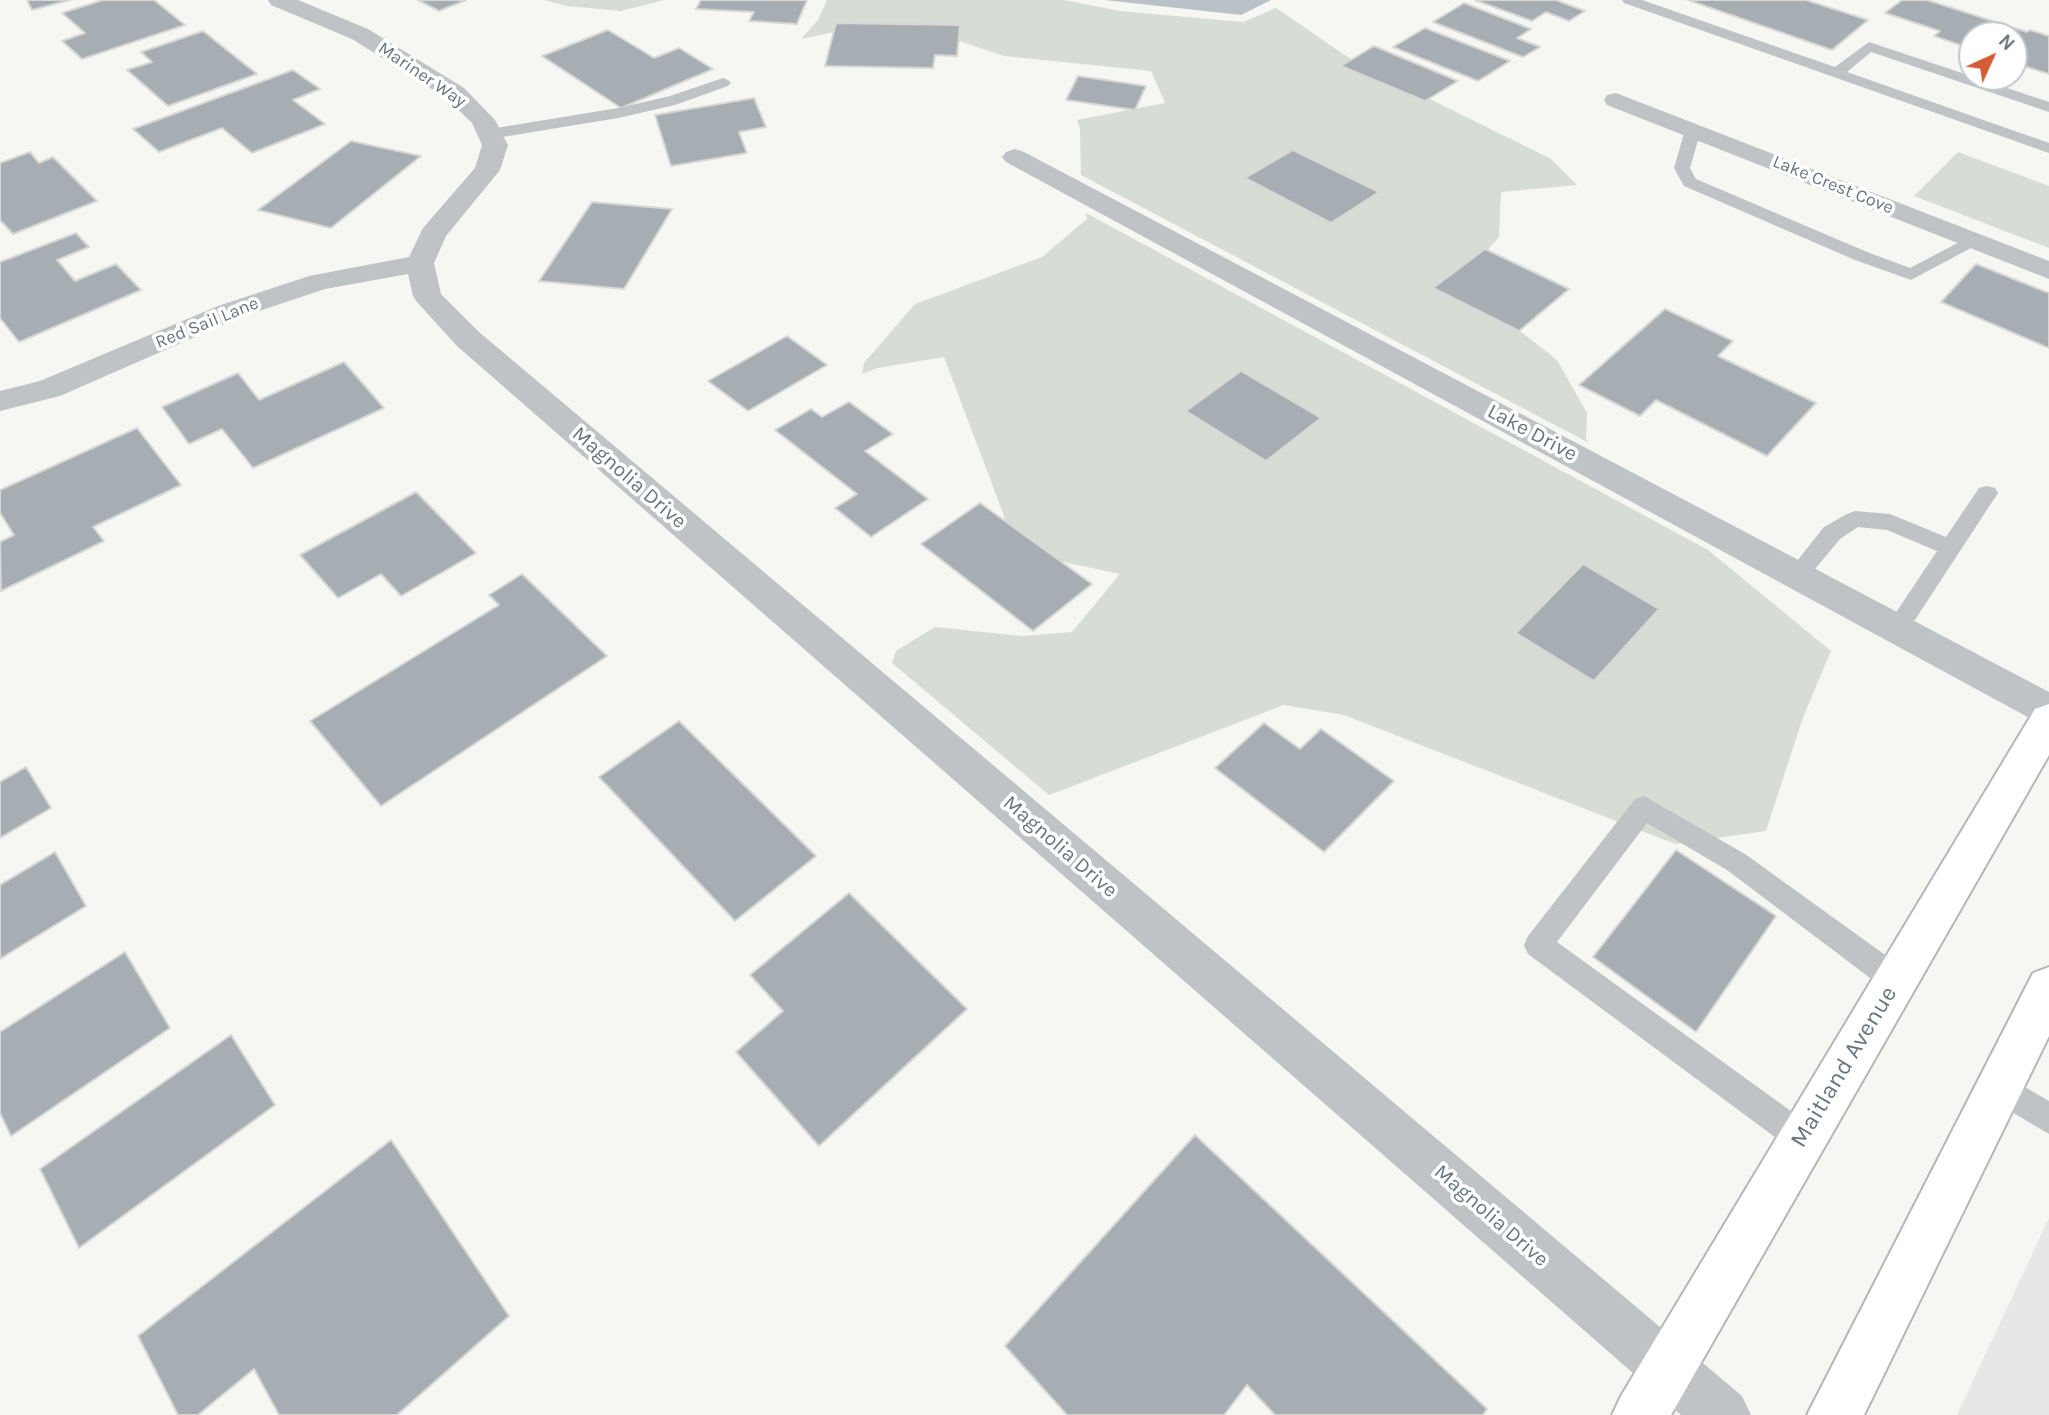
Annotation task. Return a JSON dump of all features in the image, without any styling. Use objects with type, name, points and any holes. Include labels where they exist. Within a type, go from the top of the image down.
[{"type":"main road","name":"Maitland Avenue","points":[[1640,1415],[2049,720]]},
{"type":"main road","points":[[1835,1415],[2049,988]]},
{"type":"street","name":"Mariner Way","points":[[279,0],[360,34],[455,93],[484,120],[490,134]]},
{"type":"street","name":"Lake Crest Cove","points":[[1616,100],[2049,271]]},
{"type":"street","points":[[420,263],[433,234],[487,170],[495,145],[490,134]]},
{"type":"street","name":"Lake Drive","points":[[1015,157],[2049,710]]},
{"type":"street","name":"Red Sail Lane","points":[[0,401],[49,389],[228,312],[319,282],[420,263]]},
{"type":"street","name":"Magnolia Drive","points":[[420,263],[427,296],[468,339],[1723,1415]]},
{"type":"lane","points":[[1629,0],[2049,148]]},
{"type":"lane","points":[[1837,73],[1869,46],[2049,107]]},
{"type":"lane","points":[[490,134],[618,113],[675,100],[723,83]]},
{"type":"lane","points":[[1693,130],[1682,168],[1690,182],[1861,256],[1911,275],[1975,242]]},
{"type":"lane","points":[[1897,629],[1987,493]]},
{"type":"lane","points":[[1797,575],[1832,533],[1855,519],[1890,522],[1951,548]]},
{"type":"lane","points":[[1802,1138],[1538,946],[1644,807],[1736,862],[1896,980]]},
{"type":"lane","points":[[1999,1087],[2049,1119]]},
{"type":"shaded area","points":[[543,0],[665,0],[621,11],[567,6]]},
{"type":"shaded area","points":[[827,0],[1064,0],[1120,11],[1243,22],[1276,8],[1355,62],[1551,159],[1577,185],[1501,192],[1499,237],[1481,257],[1476,283],[1520,331],[1557,360],[1587,413],[1586,439],[1589,443],[1081,175],[1080,129],[1077,120],[1165,103],[1151,71],[1004,56],[909,24],[848,29],[801,39],[818,20]]},
{"type":"shaded area","points":[[1105,0],[1271,0],[1241,15]]},
{"type":"shaded area","points":[[1958,152],[2049,186],[2049,248],[1914,196]]},
{"type":"shaded area","points":[[1086,213],[1708,550],[1831,651],[1802,720],[1766,831],[1675,844],[1344,715],[1284,705],[1049,795],[892,663],[896,651],[935,627],[1022,636],[1072,632],[1120,574],[1045,558],[1011,541],[944,357],[877,368],[862,374],[864,363],[915,304],[1042,257],[1087,219]]},
{"type":"shaded area","points":[[2049,1218],[2049,1415],[1957,1415]]},
{"type":"building","points":[[27,0],[70,0],[32,10]]},
{"type":"building","points":[[103,0],[154,0],[185,25],[82,59],[62,41],[85,33],[62,13]]},
{"type":"building","points":[[418,0],[466,0],[439,11]]},
{"type":"building","points":[[701,0],[807,0],[797,24],[749,21],[754,12],[696,9]]},
{"type":"building","points":[[1475,0],[1556,0],[1585,11],[1569,21],[1546,12],[1532,21]]},
{"type":"building","points":[[1688,0],[1806,0],[1868,20],[1832,50]]},
{"type":"building","points":[[1902,0],[1927,0],[1993,21],[1958,21],[1958,44],[1934,36],[1940,31],[1885,13]]},
{"type":"building","points":[[1464,3],[1531,29],[1517,38],[1540,47],[1523,57],[1433,22]]},
{"type":"building","points":[[836,23],[960,25],[957,56],[935,55],[933,68],[825,66]]},
{"type":"building","points":[[1425,28],[1510,61],[1478,81],[1393,47]]},
{"type":"building","points":[[608,30],[654,58],[679,48],[713,69],[621,108],[542,56]]},
{"type":"building","points":[[2030,30],[2049,36],[2049,74],[2028,67]]},
{"type":"building","points":[[203,31],[257,74],[168,106],[127,70],[152,62],[141,52]]},
{"type":"building","points":[[1374,46],[1458,81],[1425,101],[1341,66]]},
{"type":"building","points":[[293,70],[320,89],[293,100],[325,124],[252,153],[222,128],[159,152],[133,129]]},
{"type":"building","points":[[1078,76],[1146,86],[1135,110],[1066,100]]},
{"type":"building","points":[[754,98],[766,127],[739,132],[747,153],[671,166],[655,115]]},
{"type":"building","points":[[351,141],[421,156],[331,228],[258,210]]},
{"type":"building","points":[[1293,150],[1379,192],[1331,223],[1245,178]]},
{"type":"building","points":[[30,152],[39,163],[53,157],[97,201],[13,234],[0,220],[0,163]]},
{"type":"building","points":[[592,202],[672,209],[624,289],[539,281]]},
{"type":"building","points":[[76,233],[89,247],[57,260],[75,281],[116,264],[141,290],[19,342],[0,318],[0,262]]},
{"type":"building","points":[[1485,249],[1569,289],[1519,331],[1433,288]]},
{"type":"building","points":[[1976,264],[2049,293],[2049,348],[1941,302]]},
{"type":"building","points":[[1665,309],[1733,341],[1718,356],[1816,403],[1767,456],[1656,400],[1640,416],[1579,385]]},
{"type":"building","points":[[787,336],[827,365],[748,411],[708,381]]},
{"type":"building","points":[[344,362],[384,408],[253,468],[222,429],[189,444],[162,407],[238,373],[259,400]]},
{"type":"building","points":[[1241,371],[1321,418],[1266,461],[1186,411]]},
{"type":"building","points":[[849,402],[893,434],[865,451],[928,499],[871,537],[835,508],[857,494],[775,430],[811,409],[822,417]]},
{"type":"building","points":[[137,428],[181,485],[93,527],[104,541],[1,591],[0,542],[14,535],[0,513],[0,490]]},
{"type":"building","points":[[416,492],[476,553],[401,596],[381,574],[338,598],[300,555]]},
{"type":"building","points":[[980,503],[1092,584],[1033,631],[921,544]]},
{"type":"building","points":[[1583,564],[1659,609],[1594,681],[1516,633]]},
{"type":"building","points":[[522,574],[607,656],[381,806],[310,721],[499,605],[489,595]]},
{"type":"building","points":[[679,721],[816,856],[735,921],[599,777]]},
{"type":"building","points":[[1264,723],[1300,749],[1321,729],[1394,781],[1324,852],[1215,768]]},
{"type":"building","points":[[26,767],[51,808],[0,838],[0,782]]},
{"type":"building","points":[[1676,850],[1776,916],[1696,1032],[1593,957]]},
{"type":"building","points":[[55,852],[86,906],[0,959],[0,885]]},
{"type":"building","points":[[849,893],[967,1009],[819,1146],[736,1052],[783,1011],[750,975]]},
{"type":"building","points":[[125,952],[170,1028],[11,1136],[0,1113],[0,1032]]},
{"type":"building","points":[[231,1035],[275,1105],[79,1248],[40,1169]]},
{"type":"building","points":[[1195,1135],[1487,1409],[1483,1415],[1275,1415],[1247,1385],[1224,1415],[1067,1415],[1005,1346]]},
{"type":"building","points":[[391,1140],[509,1316],[397,1415],[279,1415],[254,1369],[198,1415],[178,1415],[138,1336]]}]
